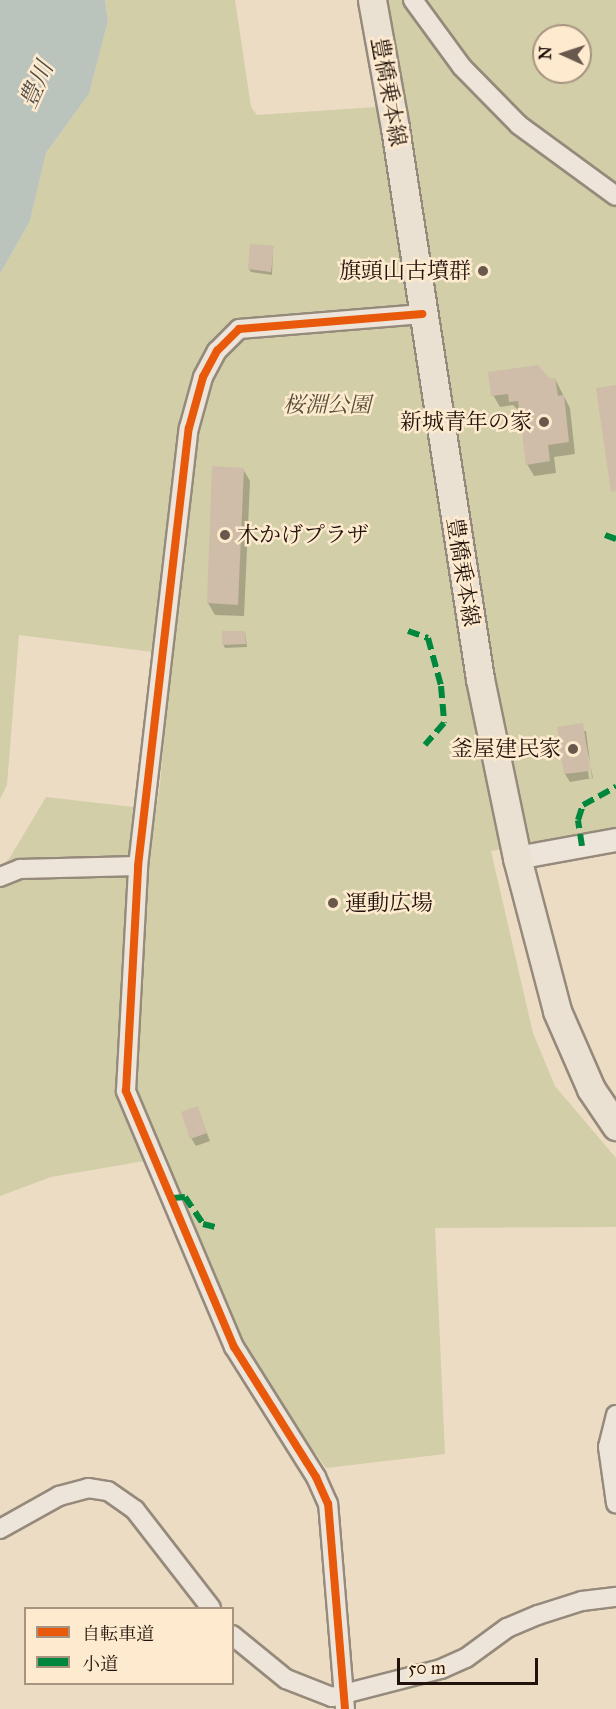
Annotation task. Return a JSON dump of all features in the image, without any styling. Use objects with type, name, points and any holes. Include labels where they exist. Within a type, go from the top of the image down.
[{"type":"main road","name":"豊橋乗本線","points":[[372,0],[480,679],[517,858],[556,1011],[591,1089],[616,1126]]},
{"type":"street","points":[[413,0],[462,67],[519,125],[616,195]]},
{"type":"street","points":[[344,1701],[328,1504],[316,1477],[234,1347],[126,1091],[138,866],[162,692],[189,428],[203,377],[217,351],[239,329],[422,314]]},
{"type":"street","points":[[517,858],[616,840]]},
{"type":"street","points":[[0,877],[20,869],[138,866]]},
{"type":"street","points":[[616,1415],[608,1446],[616,1503]]},
{"type":"street","points":[[0,1529],[59,1496],[88,1488],[108,1491],[135,1510],[211,1607]]},
{"type":"street","points":[[234,1637],[286,1679],[320,1695],[344,1701],[441,1669],[518,1624],[582,1601],[616,1597]]},
{"type":"green space","name":"桜淵公園","points":[[105,0],[235,0],[251,107],[257,115],[406,105],[383,0],[616,0],[616,831],[491,851],[533,1033],[555,1086],[616,1158],[616,1227],[435,1228],[445,1454],[326,1468],[258,1374],[162,1158],[51,1177],[0,1196],[0,882],[21,872],[146,874],[160,784],[172,649],[154,646],[153,652],[19,635],[7,785],[0,799],[0,274],[30,221],[46,153],[89,94],[108,21]]},
{"type":"green space","points":[[46,797],[133,807],[134,857],[0,877],[0,866],[9,859]]},
{"type":"water","name":"豊川","points":[[0,0],[105,0],[108,21],[89,94],[46,153],[30,221],[0,274]]},
{"type":"building","points":[[250,244],[274,246],[271,272],[248,269]]},
{"type":"building","name":"新城青年の家","points":[[538,365],[549,378],[555,378],[558,396],[564,395],[569,442],[548,445],[550,461],[526,465],[518,401],[509,402],[508,394],[491,396],[488,372]]},
{"type":"building","points":[[616,385],[616,491],[611,492],[596,388]]},
{"type":"building","name":"木かげプラザ","points":[[212,466],[244,468],[238,605],[207,603]]},
{"type":"building","points":[[222,631],[245,631],[246,644],[222,645]]},
{"type":"building","name":"釜屋建民家","points":[[583,723],[590,771],[564,774],[557,727]]},
{"type":"building","points":[[198,1106],[207,1133],[190,1139],[181,1112]]},
{"type":"marked path","points":[[605,535],[616,539]]},
{"type":"marked path","points":[[408,631],[428,638],[441,686],[444,723],[425,745]]},
{"type":"marked path","points":[[582,846],[578,820],[583,805],[616,787]]},
{"type":"marked path","points":[[173,1198],[185,1197],[203,1224],[215,1227]]},
{"type":"cycle path","points":[[345,1709],[328,1504],[316,1477],[234,1347],[126,1091],[138,866],[189,428],[203,377],[217,351],[239,329],[422,314]]},
{"type":"place","name":"旗頭山古墳群","points":[[483,271]]},
{"type":"place","name":"新城青年の家","points":[[544,422]]},
{"type":"place","name":"木かげプラザ","points":[[225,535]]},
{"type":"place","name":"釜屋建民家","points":[[573,749]]},
{"type":"place","name":"運動広場","points":[[333,903]]}]
